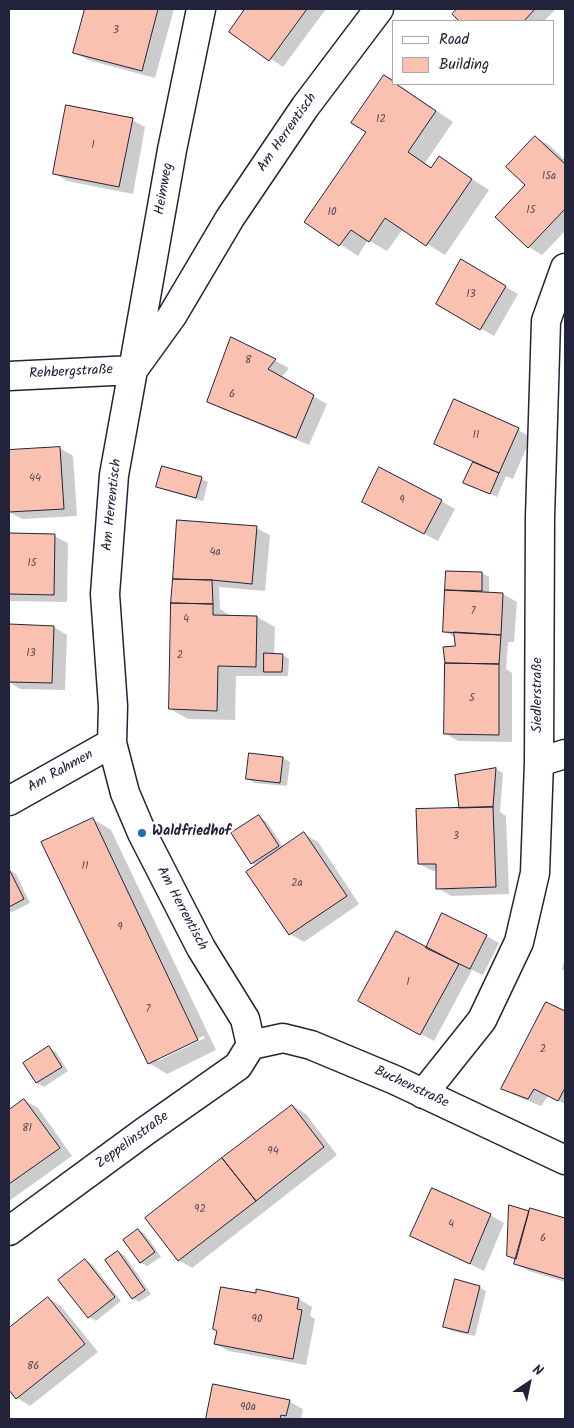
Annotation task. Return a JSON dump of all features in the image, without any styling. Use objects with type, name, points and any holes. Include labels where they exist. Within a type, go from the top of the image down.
[{"type":"street","name":"Heimweg","points":[[133,370],[172,150],[201,9]]},
{"type":"street","name":"Am Herrentisch","points":[[251,1045],[245,1018],[201,948],[142,833],[124,793],[112,743],[112,706],[105,594],[114,475],[133,370],[172,316],[230,218],[305,107],[379,9]]},
{"type":"street","name":"Siedlerstraße","points":[[423,1094],[482,1020],[519,942],[535,873],[539,762],[540,517],[546,321],[565,268]]},
{"type":"street","name":"Rehbergstraße","points":[[9,376],[133,370]]},
{"type":"street","name":"Am Rahmen","points":[[9,801],[112,743]]},
{"type":"street","points":[[539,762],[565,754]]},
{"type":"street","name":"Buchenstraße","points":[[251,1045],[283,1038],[311,1045],[395,1080],[565,1160]]},
{"type":"street","name":"Zeppelinstraße","points":[[9,1231],[238,1066],[251,1045]]},
{"type":"building","points":[[85,9],[158,9],[142,71],[73,53]]},
{"type":"building","points":[[245,9],[307,9],[269,61],[229,32]]},
{"type":"building","points":[[457,9],[535,9],[525,20],[458,20],[452,14]]},
{"type":"building","points":[[384,75],[392,80],[392,85],[397,85],[436,111],[408,152],[431,168],[439,156],[472,179],[426,246],[385,218],[369,242],[351,230],[339,246],[304,222],[366,132],[351,123]]},
{"type":"building","points":[[66,105],[133,118],[119,187],[53,174]]},
{"type":"building","points":[[535,136],[565,164],[565,209],[528,248],[495,217],[525,185],[506,167]]},
{"type":"building","points":[[461,259],[506,286],[480,330],[436,304]]},
{"type":"building","points":[[231,337],[276,359],[268,369],[314,395],[296,438],[207,402]]},
{"type":"building","points":[[454,399],[519,428],[499,473],[434,444]]},
{"type":"building","points":[[60,447],[64,509],[9,512],[9,450]]},
{"type":"building","points":[[473,462],[499,473],[490,494],[463,483]]},
{"type":"building","points":[[162,466],[202,477],[196,498],[156,487]]},
{"type":"building","points":[[379,467],[442,500],[424,534],[362,502]]},
{"type":"building","points":[[177,520],[257,526],[252,584],[173,579]]},
{"type":"building","points":[[9,533],[55,534],[54,595],[9,594]]},
{"type":"building","points":[[446,571],[482,572],[482,591],[445,590]]},
{"type":"building","points":[[173,579],[212,580],[213,604],[171,603]]},
{"type":"building","points":[[445,590],[503,593],[501,635],[443,632]]},
{"type":"building","points":[[171,603],[213,604],[213,615],[257,616],[256,667],[218,666],[217,711],[169,709]]},
{"type":"building","points":[[9,624],[54,626],[52,683],[9,682]]},
{"type":"building","points":[[454,632],[501,635],[499,664],[445,663],[443,647],[455,646]]},
{"type":"building","points":[[264,653],[283,654],[282,672],[264,672]]},
{"type":"building","points":[[445,663],[499,664],[499,735],[444,734]]},
{"type":"building","points":[[249,753],[283,757],[280,783],[246,779]]},
{"type":"building","points":[[496,768],[493,807],[459,808],[455,775]]},
{"type":"building","points":[[493,807],[496,887],[436,889],[436,864],[418,864],[416,809]]},
{"type":"building","points":[[259,815],[279,846],[251,864],[231,833]]},
{"type":"building","points":[[93,818],[198,1040],[148,1064],[41,842]]},
{"type":"building","points":[[304,832],[347,896],[289,935],[246,872]]},
{"type":"building","points":[[9,869],[24,899],[9,907]]},
{"type":"building","points":[[442,913],[487,935],[470,969],[426,948]]},
{"type":"building","points":[[396,931],[459,964],[420,1035],[358,1001]]},
{"type":"building","points":[[546,1002],[565,1011],[565,1088],[558,1101],[534,1089],[528,1099],[501,1089]]},
{"type":"building","points":[[49,1046],[62,1067],[36,1083],[23,1063]]},
{"type":"building","points":[[24,1099],[60,1148],[9,1184],[9,1110]]},
{"type":"building","points":[[292,1105],[324,1147],[256,1201],[222,1158]]},
{"type":"building","points":[[222,1158],[256,1201],[178,1261],[145,1218]]},
{"type":"building","points":[[432,1188],[491,1214],[470,1264],[410,1236]]},
{"type":"building","points":[[509,1205],[529,1211],[516,1259],[507,1256]]},
{"type":"building","points":[[530,1208],[565,1218],[565,1279],[514,1264]]},
{"type":"building","points":[[138,1229],[155,1252],[140,1263],[123,1240]]},
{"type":"building","points":[[118,1251],[145,1290],[132,1299],[105,1260]]},
{"type":"building","points":[[85,1259],[115,1297],[88,1318],[58,1280]]},
{"type":"building","points":[[455,1279],[480,1286],[468,1333],[443,1327]]},
{"type":"building","points":[[221,1287],[256,1293],[256,1289],[299,1298],[297,1309],[302,1310],[293,1359],[214,1344],[217,1331],[213,1329]]},
{"type":"building","points":[[48,1297],[85,1344],[16,1399],[9,1390],[9,1328]]},
{"type":"building","points":[[213,1384],[290,1400],[286,1416],[281,1415],[280,1419],[206,1419]]},
{"type":"place","name":"Waldfriedhof","points":[[142,833]]}]
